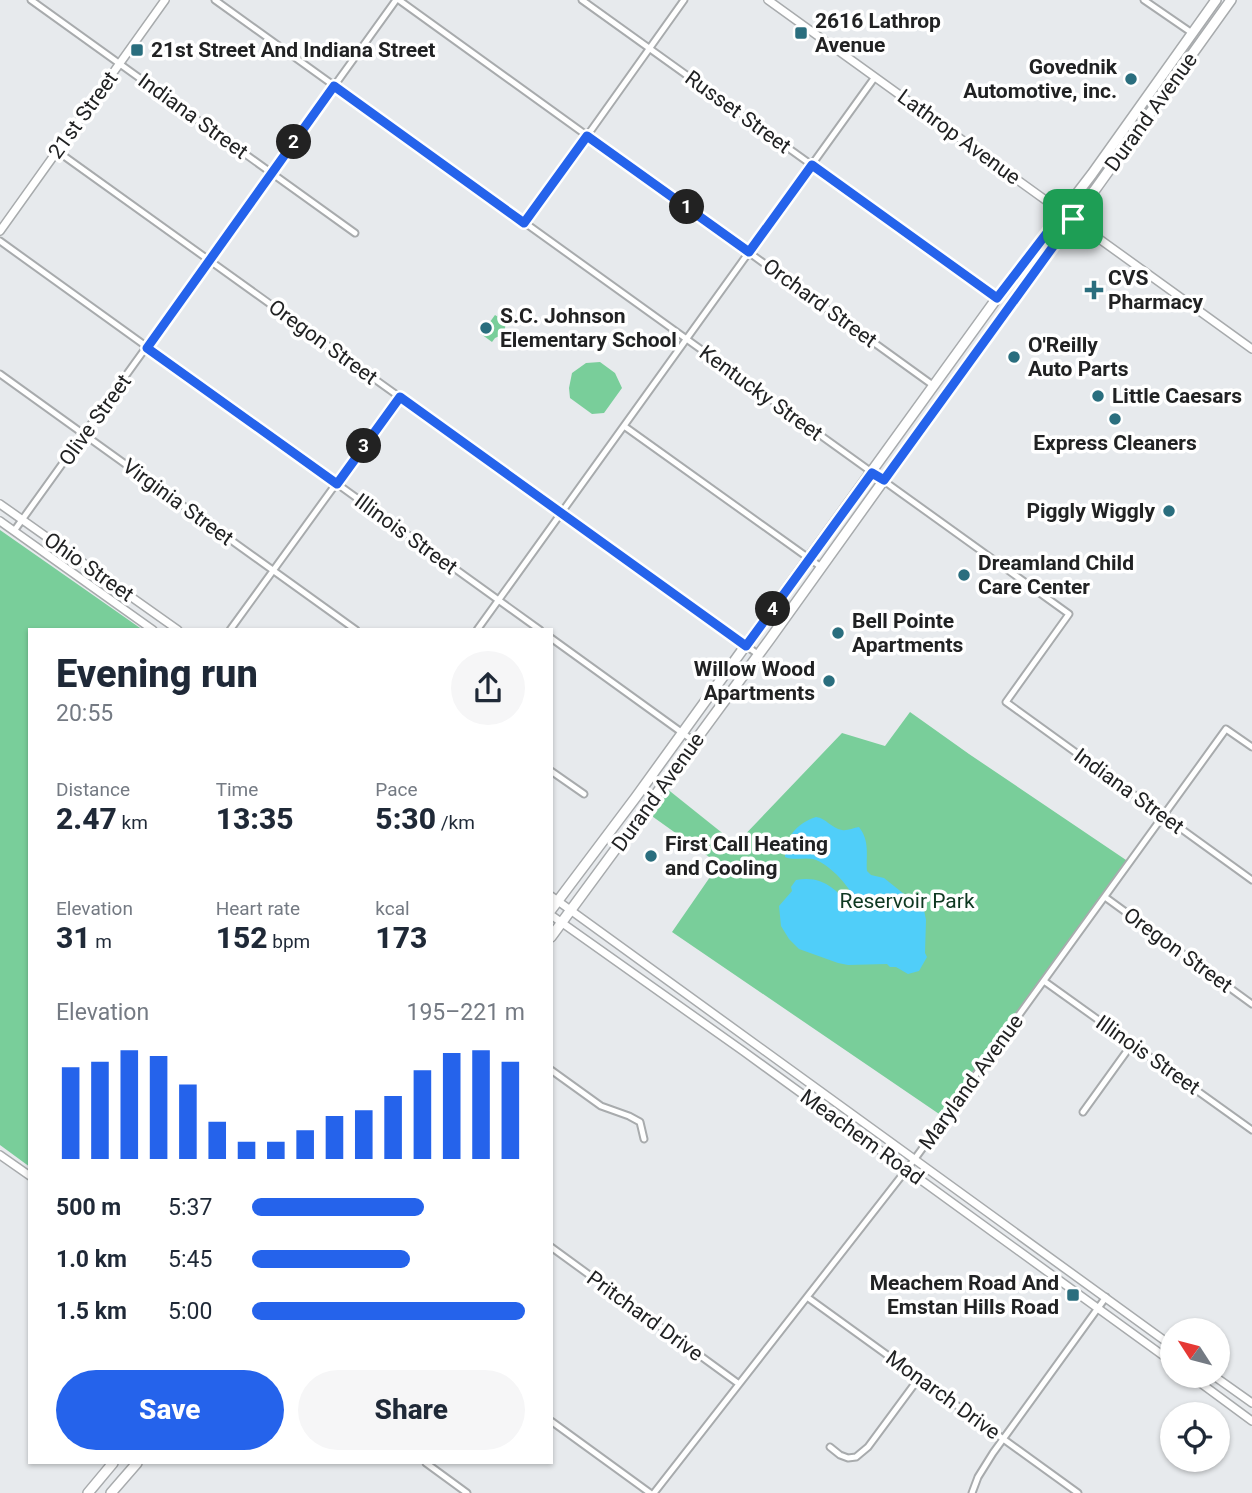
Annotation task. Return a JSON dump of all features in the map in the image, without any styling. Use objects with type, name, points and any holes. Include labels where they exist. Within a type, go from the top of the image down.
[{"type":"main road","name":"Durand Avenue","points":[[555,898],[683,733],[1216,0]]},
{"type":"main road","name":"Durand Avenue","points":[[553,934],[759,655],[1231,0]]},
{"type":"main road","points":[[997,298],[1000,306],[997,323]]},
{"type":"main road","points":[[88,1493],[112,1464]]},
{"type":"main road","points":[[111,1493],[136,1464]]},
{"type":"street","name":"Indiana Street","points":[[31,0],[355,233]]},
{"type":"street","name":"21st Street","points":[[0,231],[165,0]]},
{"type":"street","name":"Kentucky Street","points":[[215,0],[1069,614],[1006,702]]},
{"type":"street","name":"Olive Street","points":[[14,531],[397,0]]},
{"type":"street","name":"Orchard Street","points":[[397,0],[934,386]]},
{"type":"street","name":"Russet Street","points":[[582,0],[997,298]]},
{"type":"street","points":[[524,223],[684,0]]},
{"type":"street","name":"Lathrop Avenue","points":[[768,0],[1252,349]]},
{"type":"street","points":[[1144,0],[1192,33]]},
{"type":"street","points":[[478,628],[875,77]]},
{"type":"street","name":"Oregon Street","points":[[57,151],[759,655]]},
{"type":"street","name":"Illinois Street","points":[[0,242],[537,628]]},
{"type":"street","name":"Virginia Street","points":[[0,374],[353,628]]},
{"type":"street","points":[[231,628],[400,397]]},
{"type":"street","points":[[624,426],[821,567]]},
{"type":"street","name":"Ohio Street","points":[[0,505],[175,628]]},
{"type":"street","name":"Ohio Street","points":[[0,521],[150,628]]},
{"type":"street","points":[[553,639],[695,742]]},
{"type":"street","name":"Indiana Street","points":[[1006,702],[1252,880]]},
{"type":"street","name":"Maryland Avenue","points":[[652,1493],[907,1170],[1226,729],[1252,747]]},
{"type":"street","points":[[553,772],[584,794]]},
{"type":"street","name":"Oregon Street","points":[[1105,897],[1252,1004]]},
{"type":"street","points":[[555,898],[572,910]]},
{"type":"street","name":"Meachem Road","points":[[572,910],[1160,1337]]},
{"type":"street","name":"Meachem Road","points":[[553,914],[1160,1353]]},
{"type":"street","points":[[660,992],[668,980]]},
{"type":"street","name":"Illinois Street","points":[[1044,981],[1252,1130]]},
{"type":"street","points":[[743,1051],[751,1039]]},
{"type":"street","points":[[1083,1112],[1132,1044]]},
{"type":"street","points":[[553,1071],[600,1106],[640,1122],[644,1139]]},
{"type":"street","points":[[831,1115],[839,1104]]},
{"type":"street","points":[[0,1154],[28,1175]]},
{"type":"street","points":[[1007,1242],[1014,1232]]},
{"type":"street","name":"Pritchard Drive","points":[[553,1248],[739,1384]]},
{"type":"street","name":"Monarch Drive","points":[[807,1297],[1078,1493]]},
{"type":"street","points":[[972,1493],[985,1464],[1105,1297]]},
{"type":"street","points":[[830,1447],[840,1455],[856,1457],[868,1447],[919,1378]]},
{"type":"street","points":[[1230,1387],[1252,1403]]},
{"type":"street","points":[[1207,1388],[1252,1421]]},
{"type":"street","points":[[553,1422],[652,1493]]},
{"type":"street","points":[[427,1464],[467,1493]]},
{"type":"green space","points":[[495,315],[506,322],[504,334],[492,342],[481,334]]},
{"type":"green space","points":[[600,362],[615,373],[622,388],[604,413],[592,414],[570,398],[569,388],[572,373],[586,363]]},
{"type":"green space","points":[[0,530],[140,628],[28,628],[28,1166],[0,1145]]},
{"type":"green space","name":"Reservoir Park","points":[[910,712],[1129,862],[945,1118],[672,932],[719,864],[649,814],[666,788],[736,844],[842,733],[885,746]]},
{"type":"water","points":[[816,817],[842,830],[859,827],[866,843],[867,871],[871,875],[884,878],[919,903],[924,910],[927,957],[919,971],[908,974],[887,964],[838,963],[799,949],[789,939],[781,926],[779,906],[792,891],[791,887],[796,880],[821,882],[834,889],[852,907],[857,906],[846,885],[826,866],[813,859],[785,857],[787,843],[793,832]]},
{"type":"place","name":"2616 Lathrop Avenue","points":[[801,33]]},
{"type":"place","name":"21st Street And Indiana Street","points":[[137,50]]},
{"type":"place","name":"Govednik Automotive, inc.","points":[[1131,79]]},
{"type":"place","name":"CVS Pharmacy","points":[[1094,290]]},
{"type":"place","name":"S.C. Johnson Elementary School","points":[[486,328]]},
{"type":"place","name":"O'Reilly Auto Parts","points":[[1014,357]]},
{"type":"place","name":"Little Caesars","points":[[1098,396]]},
{"type":"place","name":"Express Cleaners","points":[[1115,419]]},
{"type":"place","name":"Piggly Wiggly","points":[[1169,511]]},
{"type":"place","name":"Dreamland Child Care Center","points":[[964,575]]},
{"type":"place","name":"Bell Pointe Apartments","points":[[838,633]]},
{"type":"place","name":"Willow Wood Apartments","points":[[829,681]]},
{"type":"place","name":"First Call Heating and Cooling","points":[[651,856]]},
{"type":"place","name":"Meachem Road And Emstan Hills Road","points":[[1073,1295]]},
{"type":"route","points":[[334,86],[524,223],[587,136],[749,252],[812,165],[997,298],[1063,212],[1073,219],[884,480],[872,473],[746,646],[400,397],[337,484],[147,348],[334,86]]}]
